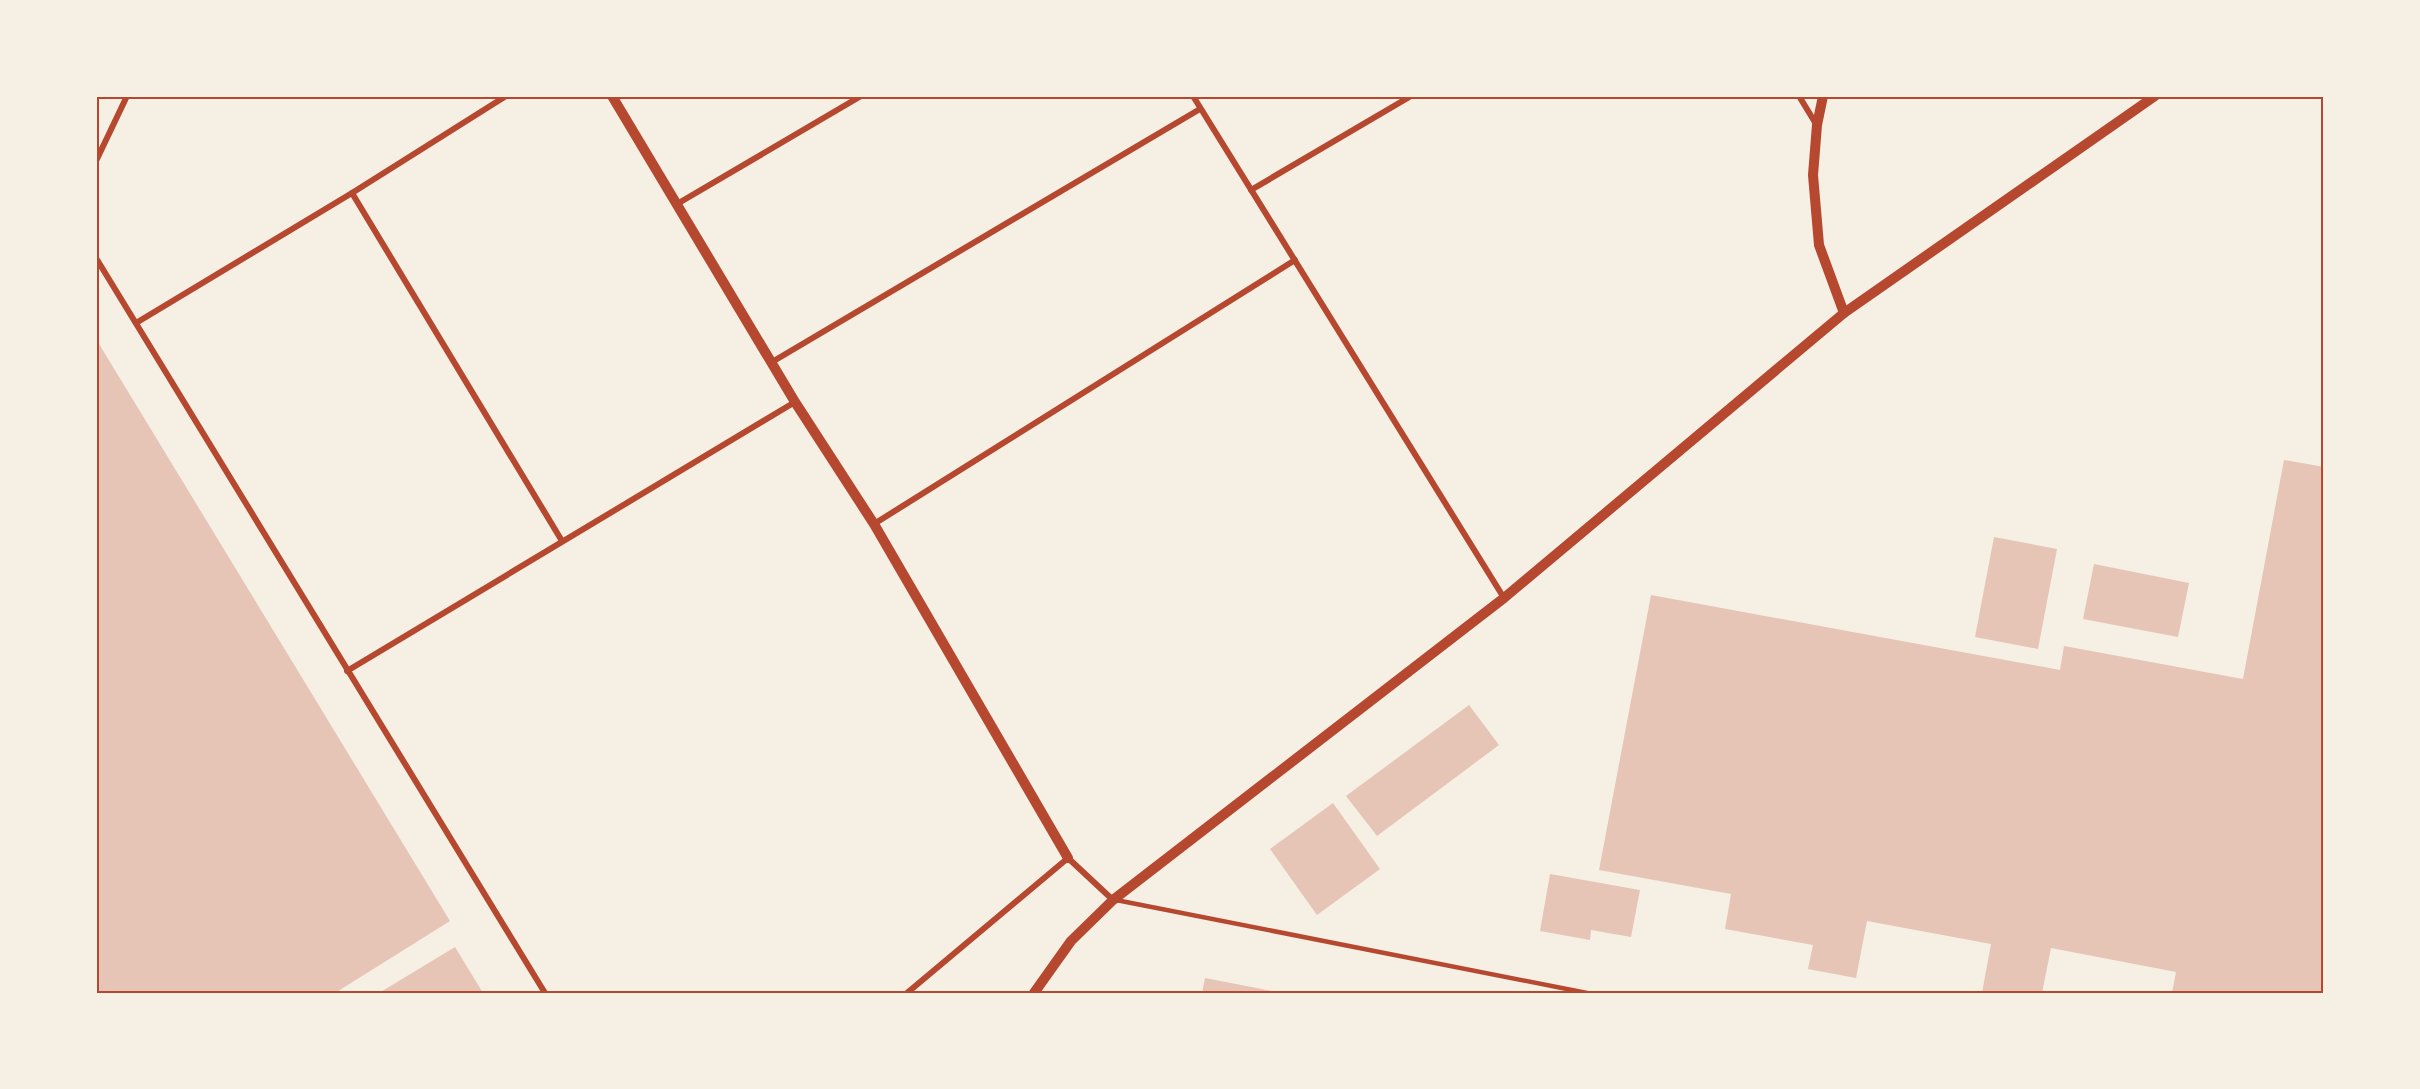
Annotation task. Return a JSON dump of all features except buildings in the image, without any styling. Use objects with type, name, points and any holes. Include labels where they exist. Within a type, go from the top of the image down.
[{"type":"street","points":[[96,161],[127,96]]},
{"type":"street","points":[[136,323],[352,193],[506,96]]},
{"type":"street","points":[[612,96],[795,402],[874,525],[1068,858],[1113,900]]},
{"type":"street","points":[[676,204],[861,96]]},
{"type":"street","points":[[1193,96],[1504,598]]},
{"type":"street","points":[[1251,190],[1411,96]]},
{"type":"street","points":[[1799,96],[1817,125]]},
{"type":"street","points":[[1823,96],[1817,125],[1813,176],[1819,245],[1844,313]]},
{"type":"street","points":[[1034,993],[1071,941],[1113,900],[1504,598],[1844,313],[2155,96]]},
{"type":"street","points":[[772,362],[1200,109]]},
{"type":"street","points":[[352,193],[562,541]]},
{"type":"street","points":[[96,258],[545,993]]},
{"type":"street","points":[[874,525],[1295,260]]},
{"type":"street","points":[[348,671],[795,402]]},
{"type":"street","points":[[907,993],[1068,858]]},
{"type":"lane","points":[[1113,900],[1587,993]]}]
